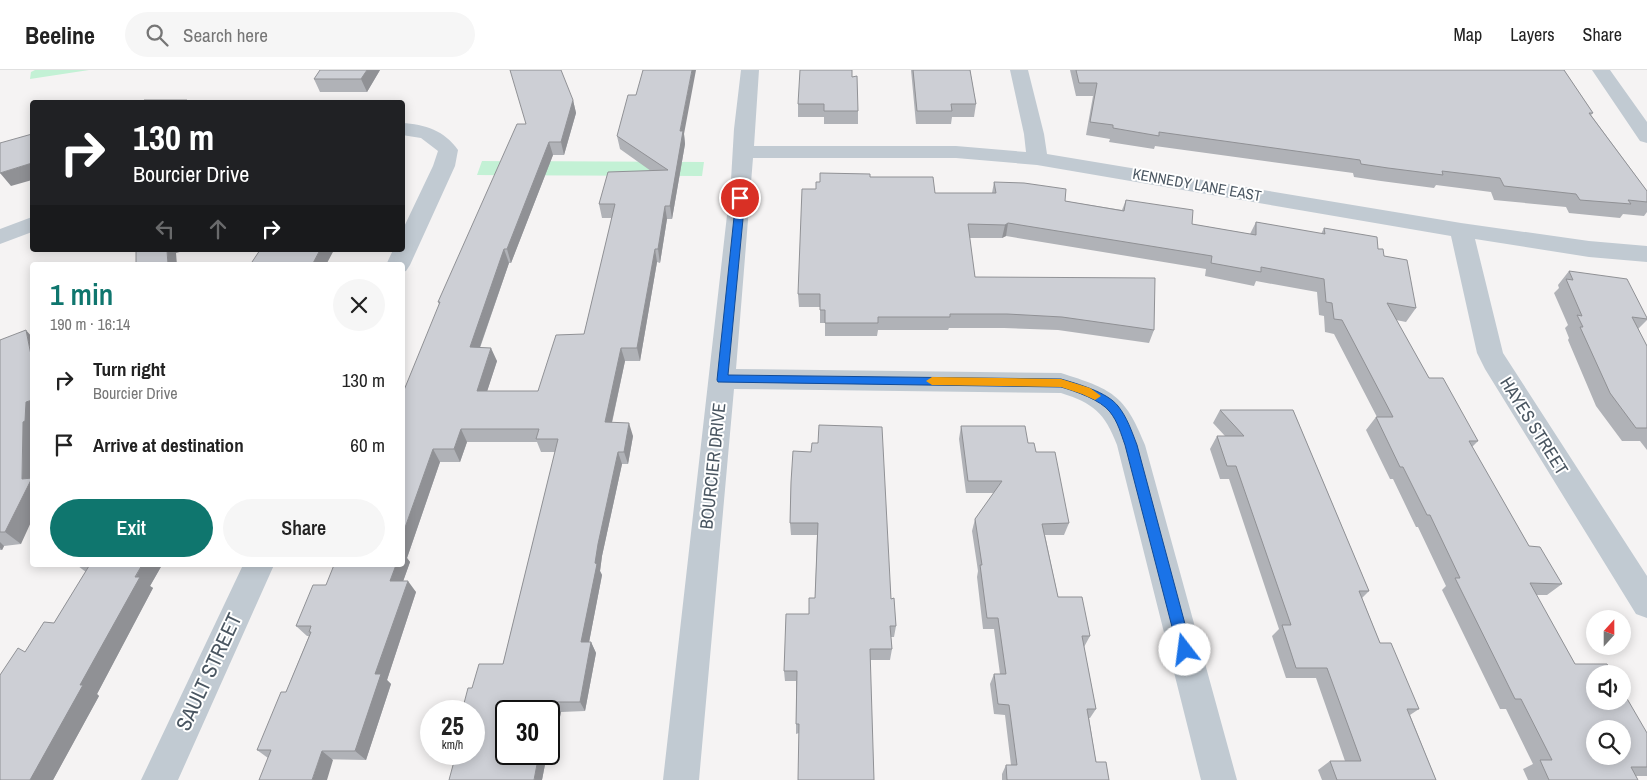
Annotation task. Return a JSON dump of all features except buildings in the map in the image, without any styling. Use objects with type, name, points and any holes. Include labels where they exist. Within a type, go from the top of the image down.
[{"type":"street","name":"BOURCIER DRIVE","points":[[681,780],[722,380],[750,70]]},
{"type":"street","points":[[1019,70],[1034,134],[1037,158]]},
{"type":"street","points":[[1601,70],[1647,137]]},
{"type":"street","points":[[405,129],[423,131],[440,138],[448,150],[444,166],[405,250]]},
{"type":"street","name":"KENNEDY LANE EAST","points":[[743,152],[956,152],[1037,158],[1461,230],[1589,250],[1647,254]]},
{"type":"street","points":[[0,236],[30,225]]},
{"type":"street","name":"HAYES STREET","points":[[1461,230],[1490,353],[1498,369],[1647,604]]},
{"type":"street","points":[[722,380],[1061,383],[1086,391],[1114,407],[1131,445],[1219,780]]},
{"type":"street","name":"SAULT STREET","points":[[159,780],[258,567]]},
{"type":"green space","points":[[35,70],[89,70],[30,79],[31,72]]},
{"type":"green space","points":[[482,161],[704,162],[702,176],[477,175]]},
{"type":"slow traffic","points":[[932,381],[1061,383],[1095,396]]},
{"type":"route","points":[[740,198],[722,380],[1061,383],[1086,391],[1114,407],[1131,445],[1185,650]]}]
